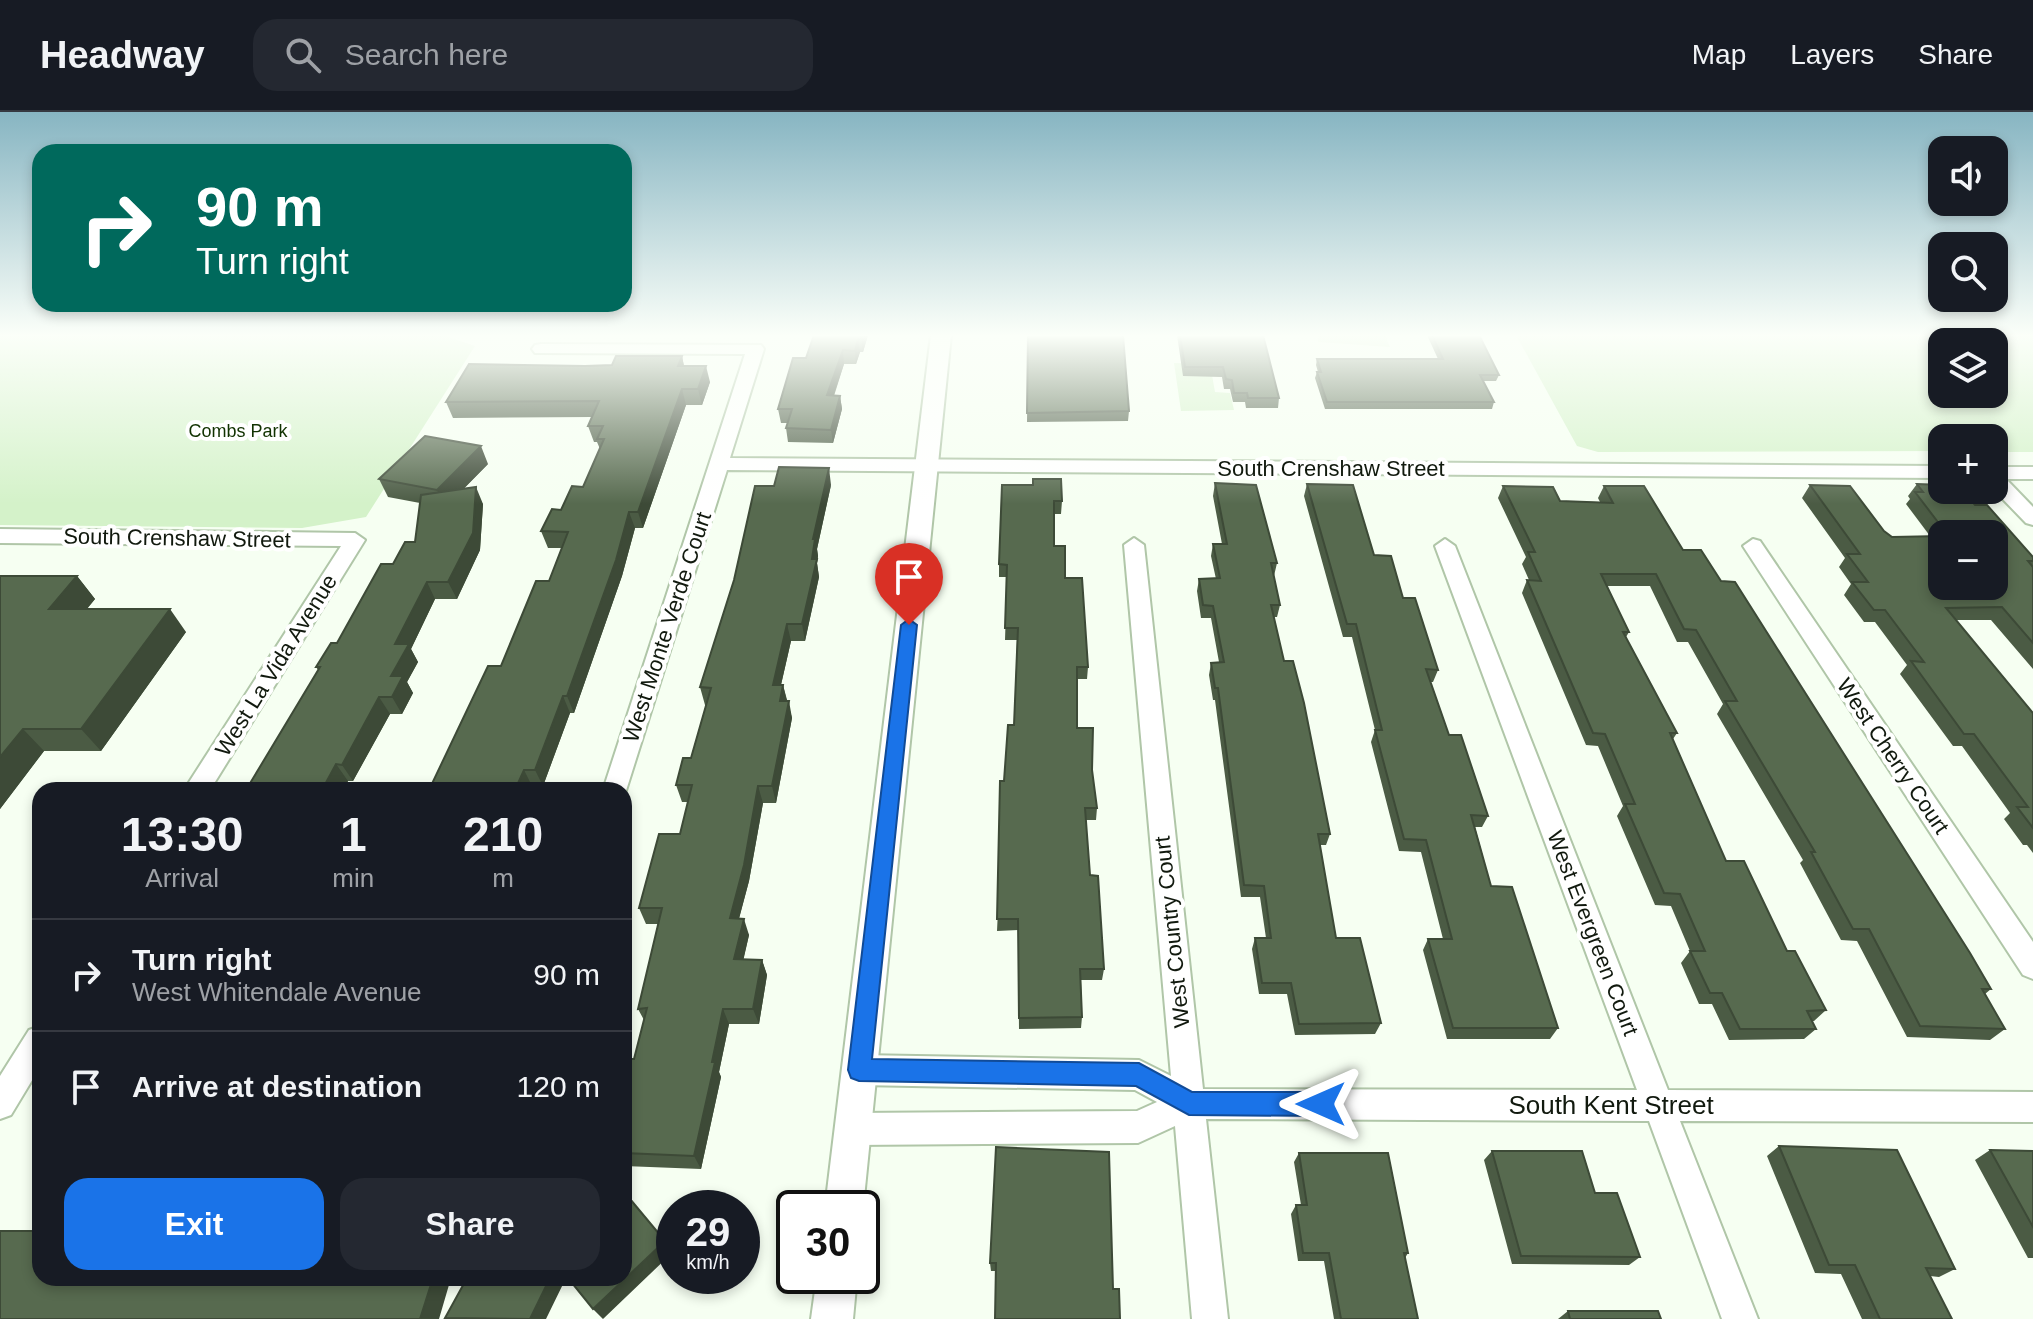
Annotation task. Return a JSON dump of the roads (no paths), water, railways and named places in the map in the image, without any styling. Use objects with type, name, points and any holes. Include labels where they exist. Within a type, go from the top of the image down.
[{"type":"street","name":"West Monte Verde Court","points":[[619,782],[742,391]]},
{"type":"street","points":[[846,1190],[935,391]]},
{"type":"street","name":"South Crenshaw Street","points":[[719,464],[1928,472]]},
{"type":"street","points":[[2008,474],[2033,473]]},
{"type":"street","points":[[2008,491],[2033,519]]},
{"type":"street","name":"South Crenshaw Street","points":[[0,536],[355,540]]},
{"type":"street","name":"West La Vida Avenue","points":[[202,782],[355,540]]},
{"type":"street","name":"West Country Court","points":[[1134,545],[1210,1319]]},
{"type":"street","name":"West Evergreen Court","points":[[1445,546],[1740,1319]]},
{"type":"street","name":"West Cherry Court","points":[[1753,546],[2033,966]]},
{"type":"street","points":[[0,1104],[32,1053]]},
{"type":"street","points":[[859,1070],[1139,1075],[1189,1104]]},
{"type":"street","name":"South Kent Street","points":[[853,1129],[1138,1127],[1189,1104],[2033,1107]]},
{"type":"street","points":[[832,1319],[835,1294]]},
{"type":"park label","name":"Combs Park","points":[[238,431]]}]
